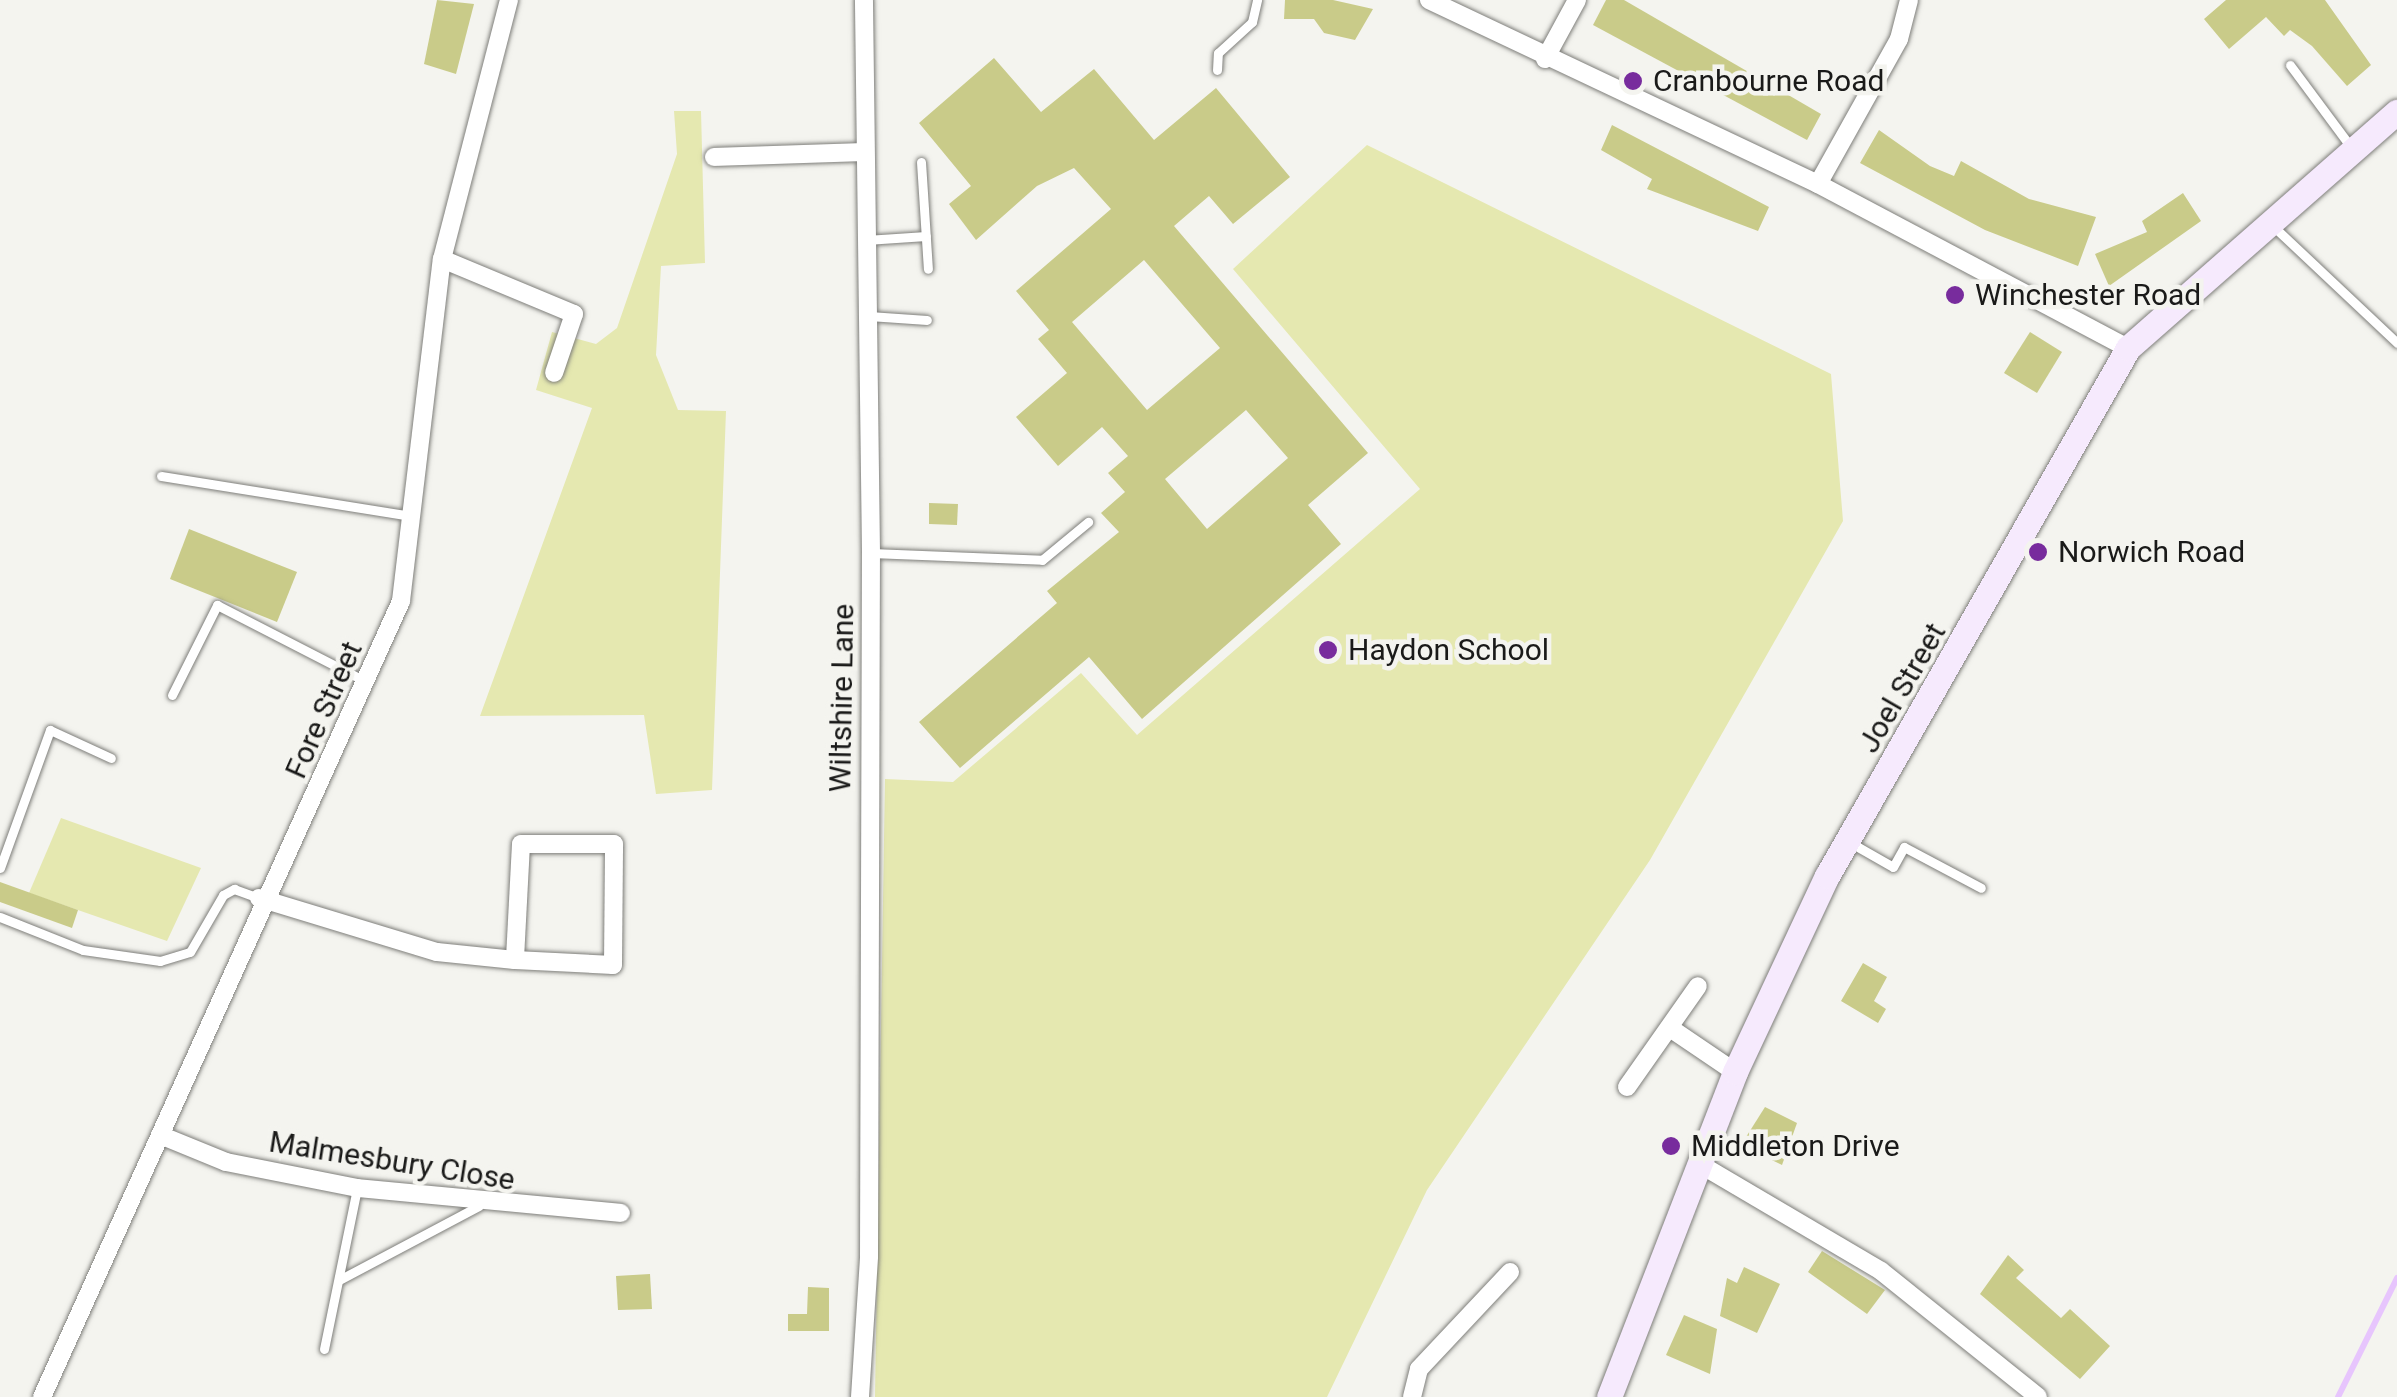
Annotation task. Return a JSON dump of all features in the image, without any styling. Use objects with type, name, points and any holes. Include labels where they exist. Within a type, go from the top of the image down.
[{"type":"main road","name":"Joel Street","points":[[1609,1397],[1735,1072],[1848,842],[2128,348],[2397,112]]},
{"type":"street","name":"Fore Street","points":[[42,1397],[160,1135],[260,898],[369,683],[401,601],[416,517],[442,260],[509,0]]},
{"type":"street","name":"Wiltshire Lane","points":[[860,1397],[869,1256],[871,553],[864,0]]},
{"type":"street","points":[[1429,0],[1546,59],[1818,184],[2128,348]]},
{"type":"street","points":[[1546,59],[1576,0]]},
{"type":"street","points":[[1818,184],[1899,39],[1910,0]]},
{"type":"street","points":[[714,157],[863,152]]},
{"type":"street","points":[[442,260],[574,314],[554,373]]},
{"type":"street","points":[[260,898],[437,952],[515,960],[613,965],[614,844],[521,844],[515,960]]},
{"type":"street","points":[[1627,1087],[1698,986]]},
{"type":"street","points":[[1670,1028],[1735,1072]]},
{"type":"street","name":"Malmesbury Close","points":[[160,1135],[226,1162],[358,1188],[479,1206],[620,1213]]},
{"type":"street","points":[[1698,1162],[1882,1271],[2038,1397]]},
{"type":"street","points":[[1412,1397],[1419,1369],[1510,1272]]},
{"type":"lane","points":[[1217,70],[1218,54],[1252,22],[1257,0]]},
{"type":"lane","points":[[2290,65],[2353,150]]},
{"type":"lane","points":[[921,162],[928,269]]},
{"type":"lane","points":[[2270,224],[2397,343]]},
{"type":"lane","points":[[866,240],[926,236]]},
{"type":"lane","points":[[870,316],[926,320]]},
{"type":"lane","points":[[161,476],[416,517]]},
{"type":"lane","points":[[871,553],[1042,560],[1088,522]]},
{"type":"lane","points":[[172,695],[217,605],[369,683]]},
{"type":"lane","points":[[0,868],[50,730],[110,758]]},
{"type":"lane","points":[[1848,842],[1892,867],[1904,847],[1982,888]]},
{"type":"lane","points":[[0,917],[83,950],[174,960],[190,952],[224,895],[234,889],[260,898]]},
{"type":"lane","points":[[324,1349],[358,1188]]},
{"type":"lane","points":[[339,1280],[479,1206]]},
{"type":"green space","points":[[674,111],[701,111],[705,263],[661,266],[656,355],[678,410],[726,411],[712,790],[656,794],[644,715],[480,716],[592,408],[536,390],[552,332],[596,344],[617,328],[677,154]]},
{"type":"green space","name":"Haydon School","points":[[1367,145],[1831,374],[1843,521],[1650,860],[1427,1190],[1327,1397],[875,1397],[885,779],[953,782],[1081,673],[1137,735],[1420,489],[1233,269]]},
{"type":"green space","points":[[61,818],[201,868],[167,941],[29,893]]},
{"type":"building","points":[[437,0],[474,4],[456,74],[424,64]]},
{"type":"building","points":[[1285,0],[1333,0],[1373,9],[1355,40],[1324,33],[1314,19],[1284,19]]},
{"type":"building","points":[[1606,0],[1624,0],[1821,114],[1807,140],[1593,25]]},
{"type":"building","points":[[2226,0],[2325,0],[2371,65],[2347,86],[2312,46],[2290,30],[2284,36],[2266,17],[2229,49],[2204,19]]},
{"type":"building","points":[[994,58],[1041,112],[1094,69],[1154,140],[1216,88],[1290,177],[1233,224],[1209,196],[1174,226],[1368,453],[1308,505],[1341,544],[1142,719],[1089,657],[960,768],[919,722],[1057,603],[1047,591],[1119,532],[1101,513],[1125,492],[1108,473],[1128,456],[1102,427],[1058,466],[1016,417],[1067,373],[1038,339],[1049,330],[1016,291],[1111,209],[1074,168],[1037,186],[976,240],[949,204],[971,186],[919,123]],"holes":[[[1144,260],[1220,348],[1147,410],[1072,322]],[[1246,410],[1288,458],[1207,529],[1165,479]]]},
{"type":"building","points":[[1612,125],[1769,207],[1758,231],[1647,189],[1652,179],[1601,150]]},
{"type":"building","points":[[1879,130],[1930,166],[1954,176],[1961,161],[2029,199],[2096,217],[2078,266],[1985,230],[1860,163]]},
{"type":"building","points":[[2183,193],[2201,221],[2109,286],[2095,254],[2147,232],[2142,221]]},
{"type":"building","points":[[2030,332],[2062,352],[2037,393],[2004,373]]},
{"type":"building","points":[[929,503],[958,504],[957,525],[929,524]]},
{"type":"building","points":[[189,529],[297,572],[277,622],[170,579]]},
{"type":"building","points":[[0,882],[78,910],[72,928],[0,902]]},
{"type":"building","points":[[1863,963],[1887,977],[1874,1001],[1886,1009],[1878,1023],[1841,1001]]},
{"type":"building","points":[[1765,1107],[1797,1123],[1782,1165],[1741,1145]]},
{"type":"building","points":[[1822,1251],[1885,1290],[1867,1314],[1808,1272]]},
{"type":"building","points":[[2008,1255],[2024,1270],[2016,1278],[2061,1318],[2070,1309],[2110,1346],[2080,1379],[1980,1294]]},
{"type":"building","points":[[1744,1267],[1780,1284],[1757,1333],[1720,1316],[1727,1278],[1737,1283]]},
{"type":"building","points":[[650,1274],[652,1309],[618,1310],[616,1276]]},
{"type":"building","points":[[808,1287],[829,1288],[829,1331],[788,1331],[788,1314],[807,1314]]},
{"type":"building","points":[[1684,1315],[1717,1329],[1710,1374],[1666,1355]]},
{"type":"waterway","points":[[2338,1397],[2397,1278]]},
{"type":"place","name":"Cranbourne Road","points":[[1633,81]]},
{"type":"place","name":"Winchester Road","points":[[1955,295]]},
{"type":"place","name":"Norwich Road","points":[[2038,552]]},
{"type":"place","name":"Haydon School","points":[[1328,650]]},
{"type":"place","name":"Middleton Drive","points":[[1671,1146]]}]
